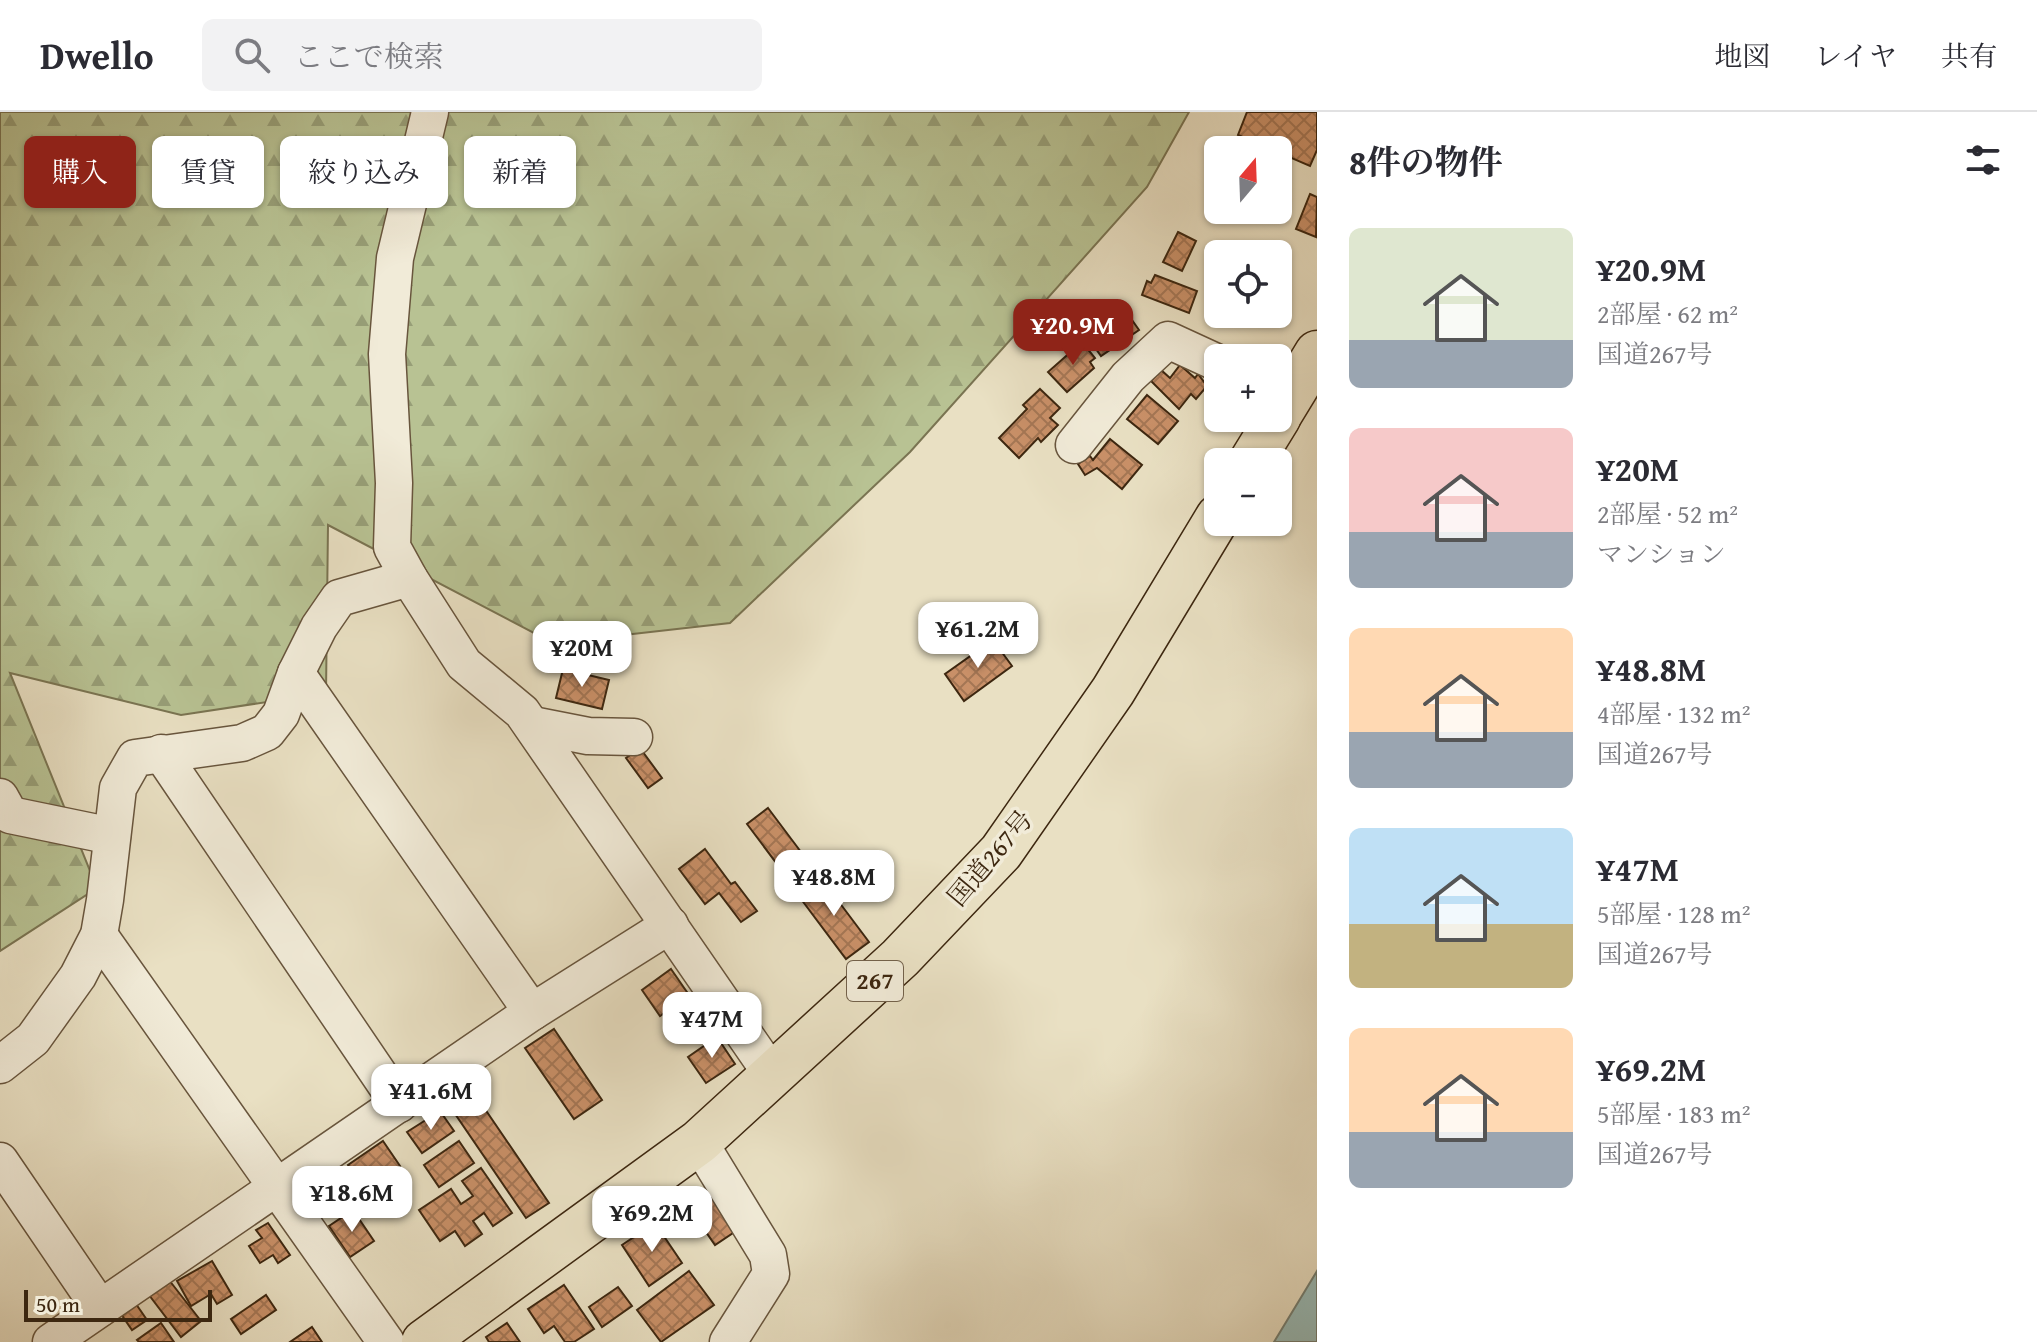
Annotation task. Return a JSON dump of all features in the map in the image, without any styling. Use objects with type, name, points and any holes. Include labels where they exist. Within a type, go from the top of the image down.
[{"type":"highway","points":[[1292,389],[1317,353]]},
{"type":"highway","name":"国道267号","points":[[424,1342],[699,1142],[900,958],[1001,852],[1113,691],[1207,536]]},
{"type":"street","points":[[430,112],[395,258],[387,354],[394,483],[392,547],[464,664],[522,712],[532,725],[773,1076]]},
{"type":"street","points":[[1074,445],[1128,377],[1168,340],[1204,357]]},
{"type":"street","points":[[0,1065],[33,1039],[78,976],[99,935],[118,788],[135,758],[242,743],[267,732],[281,714],[296,673],[319,627],[339,598],[409,578]]},
{"type":"street","points":[[296,673],[532,1012]]},
{"type":"street","points":[[532,725],[588,736],[634,737]]},
{"type":"street","points":[[161,753],[399,1104]]},
{"type":"street","points":[[0,797],[10,815],[112,836]]},
{"type":"street","points":[[51,1342],[532,1012],[670,925]]},
{"type":"street","points":[[99,935],[386,1342]]},
{"type":"street","points":[[699,1142],[768,1255],[771,1274],[728,1342]]},
{"type":"street","points":[[0,1161],[100,1308]]},
{"type":"green space","points":[[0,112],[1189,112],[1147,187],[910,452],[730,623],[553,643],[328,525],[326,693],[181,715],[10,673],[97,888],[0,951]]},
{"type":"water","points":[[1317,1271],[1317,1342],[1274,1342]]},
{"type":"building","points":[[1247,112],[1317,112],[1317,150],[1310,166],[1292,158],[1292,136],[1238,135]]},
{"type":"building","points":[[1310,194],[1317,197],[1316,237],[1296,229]]},
{"type":"building","points":[[1178,232],[1196,241],[1182,271],[1163,262]]},
{"type":"building","points":[[1155,275],[1197,291],[1189,313],[1142,295],[1147,281],[1151,283]]},
{"type":"building","points":[[1120,303],[1139,330],[1101,356],[1082,329]]},
{"type":"building","points":[[1082,342],[1095,358],[1090,362],[1094,368],[1067,392],[1048,372]]},
{"type":"building","points":[[1180,365],[1195,378],[1198,374],[1204,382],[1204,390],[1196,399],[1191,394],[1179,409],[1151,381],[1161,370],[1170,378]]},
{"type":"building","points":[[1040,389],[1060,408],[1050,418],[1058,425],[1041,442],[1038,438],[1019,458],[999,438],[1027,409],[1023,405]]},
{"type":"building","points":[[1147,395],[1178,421],[1158,444],[1127,419]]},
{"type":"building","points":[[1110,439],[1142,465],[1122,489],[1097,468],[1085,475],[1078,464],[1090,456],[1093,460]]},
{"type":"building","points":[[993,640],[1012,666],[964,701],[945,674]]},
{"type":"building","points":[[563,669],[609,680],[602,709],[556,698]]},
{"type":"building","points":[[640,748],[662,778],[648,788],[626,758]]},
{"type":"building","points":[[768,808],[816,872],[795,888],[747,824]]},
{"type":"building","points":[[705,849],[731,884],[735,882],[757,911],[741,922],[719,893],[705,904],[679,869]]},
{"type":"building","points":[[821,878],[869,942],[846,959],[798,895]]},
{"type":"building","points":[[671,969],[689,995],[660,1016],[642,990]]},
{"type":"building","points":[[554,1029],[602,1100],[574,1119],[525,1048]]},
{"type":"building","points":[[717,1037],[735,1064],[706,1083],[688,1057]]},
{"type":"building","points":[[472,1090],[549,1203],[526,1218],[449,1105]]},
{"type":"building","points":[[440,1111],[454,1131],[422,1153],[407,1132]]},
{"type":"building","points":[[383,1141],[400,1166],[365,1189],[348,1165]]},
{"type":"building","points":[[459,1141],[474,1163],[439,1187],[424,1165]]},
{"type":"building","points":[[481,1168],[512,1213],[493,1226],[484,1213],[473,1221],[482,1234],[465,1246],[455,1231],[440,1241],[419,1210],[451,1189],[461,1204],[473,1196],[462,1181]]},
{"type":"building","points":[[712,1189],[739,1229],[715,1245],[688,1206]]},
{"type":"building","points":[[353,1210],[374,1241],[350,1257],[329,1226]]},
{"type":"building","points":[[268,1223],[290,1255],[278,1263],[273,1255],[260,1263],[249,1246],[262,1238],[256,1230]]},
{"type":"building","points":[[655,1223],[682,1263],[649,1286],[622,1245]]},
{"type":"building","points":[[212,1261],[232,1295],[217,1304],[211,1294],[191,1306],[177,1281]]},
{"type":"building","points":[[689,1271],[714,1305],[661,1342],[637,1310]]},
{"type":"building","points":[[169,1280],[201,1321],[181,1337],[149,1295]]},
{"type":"building","points":[[564,1285],[594,1329],[574,1342],[565,1342],[554,1326],[544,1333],[528,1309]]},
{"type":"building","points":[[618,1287],[632,1306],[602,1327],[589,1307]]},
{"type":"building","points":[[266,1295],[276,1310],[241,1334],[231,1319]]},
{"type":"building","points":[[136,1304],[147,1320],[132,1330],[121,1314]]},
{"type":"building","points":[[161,1323],[174,1342],[137,1340]]},
{"type":"building","points":[[507,1323],[520,1342],[489,1342],[486,1337]]},
{"type":"building","points":[[312,1327],[322,1342],[290,1342]]}]
